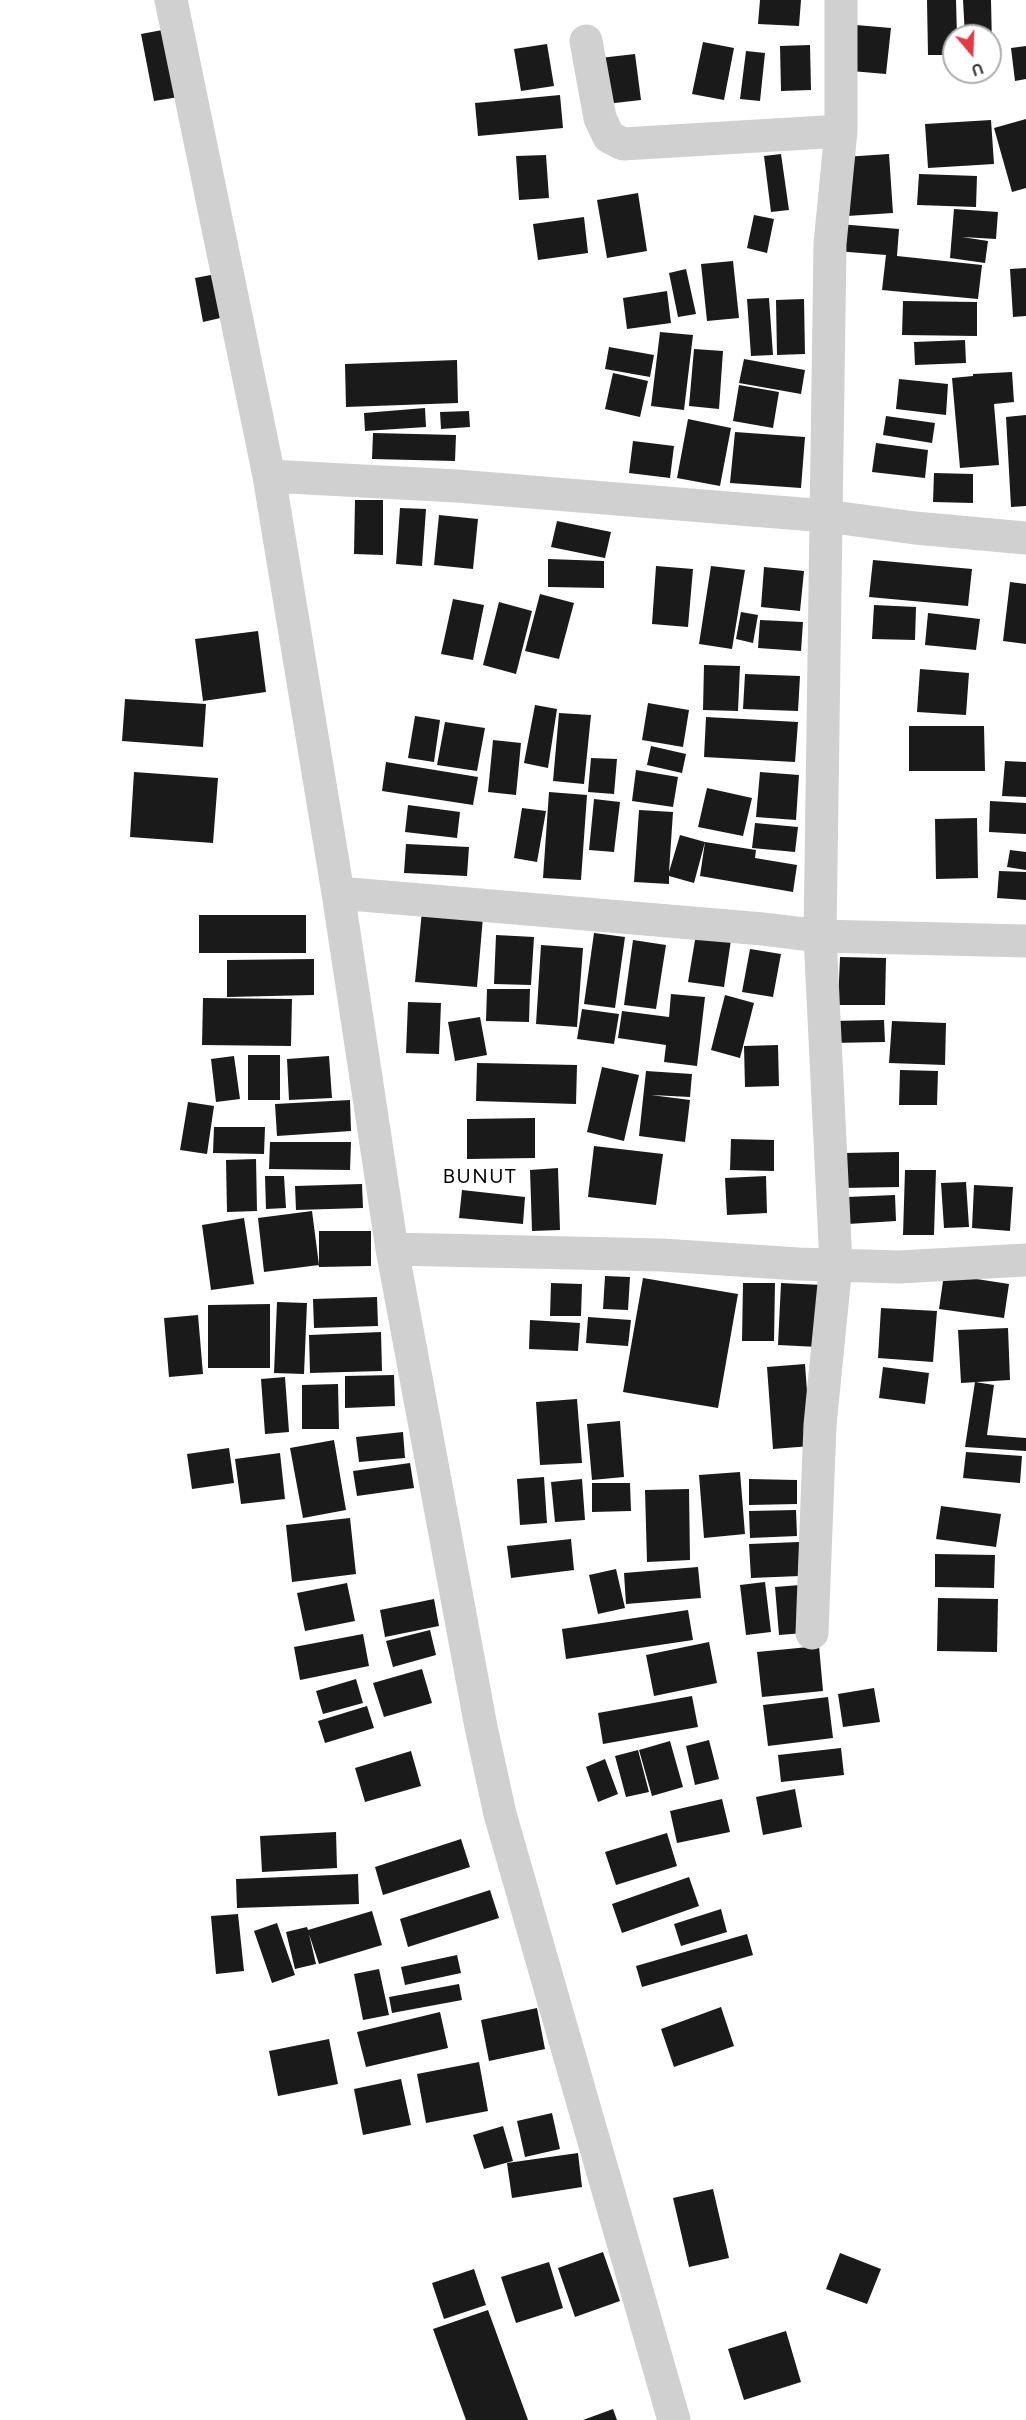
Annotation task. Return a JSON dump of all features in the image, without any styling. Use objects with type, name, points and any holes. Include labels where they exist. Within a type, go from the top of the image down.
[{"type":"street","points":[[171,0],[269,476],[338,893],[392,1249],[481,1727],[500,1814],[674,2420]]},
{"type":"street","points":[[812,1633],[820,1425],[836,1264],[820,936],[830,244],[841,132],[841,0]]},
{"type":"street","points":[[586,41],[600,118],[609,137],[622,144],[841,132]]},
{"type":"street","points":[[269,476],[457,486],[826,516],[915,528],[1026,538]]},
{"type":"street","points":[[338,893],[763,929],[820,936],[1026,941]]},
{"type":"street","points":[[392,1249],[662,1255],[798,1264],[899,1267],[1026,1260]]},
{"type":"building","points":[[760,0],[801,0],[799,26],[758,24]]},
{"type":"building","points":[[927,0],[956,0],[957,24],[942,24],[942,55],[928,55]]},
{"type":"building","points":[[963,0],[991,0],[992,24],[964,24]]},
{"type":"building","points":[[856,25],[891,28],[886,74],[851,71]]},
{"type":"building","points":[[173,28],[185,96],[154,101],[141,34]]},
{"type":"building","points":[[703,42],[734,48],[724,100],[692,94]]},
{"type":"building","points":[[547,44],[554,86],[521,91],[514,49]]},
{"type":"building","points":[[810,45],[811,90],[781,91],[780,46]]},
{"type":"building","points":[[1026,46],[1026,79],[1015,81],[1011,48]]},
{"type":"building","points":[[746,51],[765,53],[760,101],[740,99]]},
{"type":"building","points":[[635,54],[641,100],[606,104],[600,58]]},
{"type":"building","points":[[560,95],[563,128],[478,136],[475,103]]},
{"type":"building","points":[[1026,119],[1026,188],[1012,192],[994,128]]},
{"type":"building","points":[[991,120],[994,164],[928,168],[925,124]]},
{"type":"building","points":[[781,154],[789,210],[771,212],[764,156]]},
{"type":"building","points":[[889,154],[893,213],[847,216],[844,157]]},
{"type":"building","points":[[546,155],[549,198],[519,200],[516,156]]},
{"type":"building","points":[[919,174],[977,176],[976,207],[917,205]]},
{"type":"building","points":[[638,193],[647,251],[607,258],[597,200]]},
{"type":"building","points":[[954,209],[998,212],[996,239],[962,237],[988,241],[985,263],[950,258]]},
{"type":"building","points":[[754,215],[774,219],[767,253],[747,248]]},
{"type":"building","points":[[584,217],[588,253],[538,260],[533,224]]},
{"type":"building","points":[[839,224],[899,229],[897,256],[982,265],[978,299],[882,290],[886,255],[836,251]]},
{"type":"building","points":[[733,261],[739,318],[707,321],[701,264]]},
{"type":"building","points":[[1026,268],[1026,316],[1013,317],[1010,269]]},
{"type":"building","points":[[686,269],[696,314],[678,317],[669,273]]},
{"type":"building","points":[[221,273],[229,316],[203,322],[195,278]]},
{"type":"building","points":[[667,291],[671,323],[627,329],[623,298]]},
{"type":"building","points":[[769,298],[773,355],[751,356],[747,299]]},
{"type":"building","points":[[804,299],[805,354],[777,355],[776,300]]},
{"type":"building","points":[[903,301],[977,302],[977,336],[902,335]]},
{"type":"building","points":[[660,332],[693,335],[684,410],[651,406]]},
{"type":"building","points":[[965,340],[966,363],[915,365],[914,342]]},
{"type":"building","points":[[609,347],[654,355],[650,377],[605,369]]},
{"type":"building","points":[[694,349],[723,351],[719,409],[689,406]]},
{"type":"building","points":[[744,359],[805,370],[801,394],[739,383]]},
{"type":"building","points":[[457,360],[458,403],[346,407],[345,364]]},
{"type":"building","points":[[1012,372],[1014,402],[994,404],[999,465],[960,468],[952,378],[973,376],[973,374]]},
{"type":"building","points":[[613,373],[648,381],[640,417],[605,409]]},
{"type":"building","points":[[899,379],[948,384],[946,415],[896,409]]},
{"type":"building","points":[[739,385],[779,392],[773,428],[733,421]]},
{"type":"building","points":[[425,408],[426,427],[365,431],[364,413]]},
{"type":"building","points":[[469,411],[470,427],[441,429],[440,412]]},
{"type":"building","points":[[1026,415],[1026,506],[1011,507],[1006,417]]},
{"type":"building","points":[[886,416],[935,423],[932,443],[883,435]]},
{"type":"building","points":[[688,419],[731,428],[720,486],[677,478]]},
{"type":"building","points":[[735,432],[805,437],[801,488],[730,483]]},
{"type":"building","points":[[373,433],[456,435],[455,461],[372,459]]},
{"type":"building","points":[[633,441],[674,446],[670,478],[629,473]]},
{"type":"building","points":[[876,443],[928,450],[925,478],[872,472]]},
{"type":"building","points":[[934,473],[973,474],[973,503],[933,502]]},
{"type":"building","points":[[355,500],[383,500],[383,555],[354,554]]},
{"type":"building","points":[[400,508],[426,509],[422,566],[396,564]]},
{"type":"building","points":[[439,515],[478,519],[473,569],[434,565]]},
{"type":"building","points":[[557,521],[611,532],[605,558],[551,547]]},
{"type":"building","points":[[548,559],[604,561],[604,588],[548,587]]},
{"type":"building","points":[[873,560],[972,569],[968,606],[869,597]]},
{"type":"building","points":[[656,566],[693,569],[688,627],[652,624]]},
{"type":"building","points":[[711,566],[745,570],[732,649],[699,644]]},
{"type":"building","points":[[764,567],[804,571],[800,611],[761,607]]},
{"type":"building","points":[[1010,582],[1026,584],[1026,644],[1003,641]]},
{"type":"building","points":[[540,594],[574,603],[559,659],[525,651]]},
{"type":"building","points":[[453,599],[484,605],[473,660],[441,654]]},
{"type":"building","points":[[499,602],[532,611],[516,674],[483,665]]},
{"type":"building","points":[[874,605],[916,607],[915,640],[872,639]]},
{"type":"building","points":[[741,612],[758,615],[753,643],[736,639]]},
{"type":"building","points":[[928,613],[980,619],[976,650],[925,645]]},
{"type":"building","points":[[760,620],[803,622],[801,651],[758,648]]},
{"type":"building","points":[[258,631],[266,692],[203,701],[195,639]]},
{"type":"building","points":[[704,665],[740,666],[738,711],[703,710]]},
{"type":"building","points":[[920,669],[969,673],[966,715],[917,712]]},
{"type":"building","points":[[745,674],[800,676],[798,711],[743,709]]},
{"type":"building","points":[[125,699],[206,704],[203,747],[122,741]]},
{"type":"building","points":[[648,703],[689,710],[683,747],[642,740]]},
{"type":"building","points":[[535,705],[557,709],[548,768],[524,763]]},
{"type":"building","points":[[559,713],[591,715],[584,784],[553,781]]},
{"type":"building","points":[[415,716],[440,720],[434,762],[408,758]]},
{"type":"building","points":[[706,717],[798,722],[795,762],[704,757]]},
{"type":"building","points":[[445,722],[485,728],[477,771],[437,765]]},
{"type":"building","points":[[909,726],[984,726],[985,771],[909,771]]},
{"type":"building","points":[[493,740],[521,743],[516,795],[488,792]]},
{"type":"building","points":[[651,746],[686,754],[682,773],[647,765]]},
{"type":"building","points":[[591,758],[617,759],[614,794],[588,792]]},
{"type":"building","points":[[1005,761],[1026,762],[1026,797],[1002,796]]},
{"type":"building","points":[[386,762],[478,777],[473,805],[382,791]]},
{"type":"building","points":[[636,770],[678,777],[673,807],[632,801]]},
{"type":"building","points":[[134,772],[218,778],[213,843],[130,837]]},
{"type":"building","points":[[760,772],[799,775],[796,820],[756,817]]},
{"type":"building","points":[[707,788],[752,798],[743,836],[698,827]]},
{"type":"building","points":[[549,792],[587,795],[581,880],[543,878]]},
{"type":"building","points":[[594,799],[620,802],[614,852],[589,850]]},
{"type":"building","points":[[990,801],[1026,803],[1026,834],[989,832]]},
{"type":"building","points":[[408,805],[460,812],[457,838],[405,832]]},
{"type":"building","points":[[522,808],[546,811],[537,862],[514,858]]},
{"type":"building","points":[[639,810],[673,812],[669,872],[680,835],[705,842],[694,883],[669,876],[669,884],[634,882]]},
{"type":"building","points":[[977,818],[978,878],[936,879],[935,819]]},
{"type":"building","points":[[755,823],[798,827],[795,852],[752,848]]},
{"type":"building","points":[[705,842],[756,850],[755,858],[797,865],[793,892],[700,876]]},
{"type":"building","points":[[406,844],[469,847],[467,876],[404,873]]},
{"type":"building","points":[[1010,850],[1026,852],[1026,870],[1007,867]]},
{"type":"building","points":[[999,871],[1026,872],[1026,900],[997,898]]},
{"type":"building","points":[[422,911],[483,917],[477,987],[415,982]]},
{"type":"building","points":[[199,915],[306,915],[306,953],[199,953]]},
{"type":"building","points":[[594,933],[625,937],[615,1008],[584,1004]]},
{"type":"building","points":[[696,934],[731,940],[724,987],[688,982]]},
{"type":"building","points":[[496,935],[534,937],[531,985],[494,984]]},
{"type":"building","points":[[633,940],[666,945],[656,1009],[624,1005]]},
{"type":"building","points":[[541,945],[583,948],[577,1027],[536,1024]]},
{"type":"building","points":[[750,949],[781,954],[773,997],[742,992]]},
{"type":"building","points":[[840,957],[886,958],[885,1005],[838,1005]]},
{"type":"building","points":[[314,959],[314,995],[227,997],[227,960]]},
{"type":"building","points":[[487,989],[530,989],[529,1022],[486,1021]]},
{"type":"building","points":[[671,994],[705,997],[697,1066],[664,1062],[666,1045],[618,1038],[622,1011],[669,1017]]},
{"type":"building","points":[[725,995],[754,1003],[740,1058],[711,1050]]},
{"type":"building","points":[[203,998],[292,999],[291,1046],[202,1045]]},
{"type":"building","points":[[408,1002],[441,1003],[439,1054],[406,1053]]},
{"type":"building","points":[[582,1009],[619,1014],[614,1044],[577,1039]]},
{"type":"building","points":[[480,1017],[487,1055],[455,1061],[448,1022]]},
{"type":"building","points":[[884,1020],[885,1042],[830,1043],[830,1021]]},
{"type":"building","points":[[892,1021],[946,1023],[945,1065],[889,1063]]},
{"type":"building","points":[[778,1045],[779,1086],[745,1087],[744,1046]]},
{"type":"building","points":[[248,1055],[280,1055],[280,1100],[248,1100]]},
{"type":"building","points":[[234,1056],[240,1099],[216,1102],[211,1059]]},
{"type":"building","points":[[329,1056],[332,1098],[289,1100],[287,1059]]},
{"type":"building","points":[[477,1063],[577,1065],[576,1104],[476,1101]]},
{"type":"building","points":[[602,1067],[639,1075],[624,1141],[587,1132]]},
{"type":"building","points":[[900,1070],[938,1071],[937,1105],[899,1105]]},
{"type":"building","points":[[646,1071],[692,1074],[690,1097],[651,1095],[690,1100],[685,1142],[639,1136]]},
{"type":"building","points":[[350,1100],[351,1131],[277,1136],[275,1104]]},
{"type":"building","points":[[188,1102],[214,1106],[207,1154],[180,1150]]},
{"type":"building","points":[[535,1118],[535,1158],[467,1159],[467,1119]]},
{"type":"building","points":[[214,1127],[265,1127],[264,1154],[213,1153]]},
{"type":"building","points":[[731,1139],[774,1140],[774,1171],[730,1170]]},
{"type":"building","points":[[270,1142],[351,1142],[350,1170],[269,1169]]},
{"type":"building","points":[[594,1146],[663,1154],[656,1205],[588,1197]]},
{"type":"building","points":[[899,1152],[899,1187],[843,1188],[843,1153]]},
{"type":"building","points":[[256,1159],[257,1211],[227,1212],[226,1160]]},
{"type":"building","points":[[558,1168],[560,1230],[532,1231],[530,1170]]},
{"type":"building","points":[[905,1170],[936,1170],[934,1235],[903,1235]]},
{"type":"building","points":[[265,1176],[284,1176],[286,1208],[266,1209]]},
{"type":"building","points":[[766,1176],[767,1213],[727,1215],[725,1178]]},
{"type":"building","points":[[966,1182],[969,1227],[944,1228],[941,1183]]},
{"type":"building","points":[[362,1184],[363,1208],[296,1210],[295,1186]]},
{"type":"building","points":[[974,1185],[1013,1187],[1010,1231],[972,1228]]},
{"type":"building","points":[[462,1190],[525,1197],[523,1224],[459,1218]]},
{"type":"building","points":[[895,1195],[896,1221],[848,1224],[847,1197]]},
{"type":"building","points":[[312,1211],[319,1265],[264,1272],[258,1218]]},
{"type":"building","points":[[244,1218],[254,1284],[211,1290],[202,1225]]},
{"type":"building","points":[[319,1231],[371,1231],[371,1266],[319,1267]]},
{"type":"building","points":[[944,1274],[1009,1284],[1004,1318],[939,1309]]},
{"type":"building","points":[[605,1276],[630,1277],[628,1310],[603,1309]]},
{"type":"building","points":[[643,1278],[738,1294],[718,1408],[623,1392]]},
{"type":"building","points":[[551,1283],[582,1284],[581,1316],[550,1316]]},
{"type":"building","points":[[743,1283],[775,1283],[774,1341],[742,1341]]},
{"type":"building","points":[[781,1283],[822,1285],[818,1347],[778,1345]]},
{"type":"building","points":[[377,1297],[378,1326],[314,1328],[313,1299]]},
{"type":"building","points":[[277,1302],[307,1303],[304,1374],[274,1373]]},
{"type":"building","points":[[270,1304],[270,1368],[208,1368],[208,1305]]},
{"type":"building","points":[[881,1308],[937,1311],[933,1362],[878,1358]]},
{"type":"building","points":[[198,1315],[203,1374],[169,1377],[164,1318]]},
{"type":"building","points":[[588,1317],[631,1320],[628,1346],[586,1343]]},
{"type":"building","points":[[530,1320],[580,1323],[578,1351],[529,1349]]},
{"type":"building","points":[[1008,1328],[1010,1380],[961,1383],[958,1330]]},
{"type":"building","points":[[381,1332],[382,1371],[310,1373],[309,1335]]},
{"type":"building","points":[[805,1364],[811,1446],[773,1449],[767,1367]]},
{"type":"building","points":[[883,1367],[929,1373],[925,1404],[879,1398]]},
{"type":"building","points":[[394,1375],[395,1406],[345,1408],[345,1376]]},
{"type":"building","points":[[285,1377],[289,1432],[265,1434],[261,1379]]},
{"type":"building","points":[[975,1382],[994,1385],[987,1435],[1026,1438],[1026,1451],[965,1447]]},
{"type":"building","points":[[338,1384],[339,1429],[302,1429],[302,1385]]},
{"type":"building","points":[[577,1399],[582,1463],[540,1465],[536,1402]]},
{"type":"building","points":[[620,1421],[624,1477],[592,1480],[587,1424]]},
{"type":"building","points":[[403,1432],[405,1458],[359,1462],[356,1437]]},
{"type":"building","points":[[334,1440],[346,1510],[303,1518],[290,1448]]},
{"type":"building","points":[[229,1448],[234,1483],[192,1489],[187,1454]]},
{"type":"building","points":[[966,1452],[1022,1456],[1020,1483],[963,1478]]},
{"type":"building","points":[[280,1453],[285,1499],[241,1504],[235,1459]]},
{"type":"building","points":[[410,1463],[414,1488],[357,1496],[353,1471]]},
{"type":"building","points":[[740,1472],[745,1534],[704,1538],[699,1475]]},
{"type":"building","points":[[544,1477],[547,1523],[520,1525],[517,1479]]},
{"type":"building","points":[[582,1479],[585,1520],[555,1522],[551,1482]]},
{"type":"building","points":[[749,1479],[797,1480],[797,1504],[749,1505]]},
{"type":"building","points":[[592,1483],[630,1483],[631,1511],[592,1512]]},
{"type":"building","points":[[689,1489],[690,1560],[647,1562],[645,1490]]},
{"type":"building","points":[[941,1506],[1001,1514],[996,1547],[936,1539]]},
{"type":"building","points":[[796,1510],[797,1536],[750,1538],[749,1511]]},
{"type":"building","points":[[350,1518],[356,1574],[292,1582],[286,1525]]},
{"type":"building","points":[[571,1539],[574,1570],[511,1578],[507,1546]]},
{"type":"building","points":[[799,1542],[800,1576],[751,1578],[749,1544]]},
{"type":"building","points":[[935,1554],[995,1555],[994,1588],[935,1587]]},
{"type":"building","points":[[698,1567],[701,1598],[626,1604],[624,1573]]},
{"type":"building","points":[[616,1569],[625,1608],[598,1614],[589,1575]]},
{"type":"building","points":[[765,1582],[771,1632],[746,1635],[740,1585]]},
{"type":"building","points":[[347,1583],[355,1621],[305,1631],[297,1593]]},
{"type":"building","points":[[800,1585],[804,1633],[779,1635],[775,1587]]},
{"type":"building","points":[[938,1598],[998,1599],[997,1652],[937,1651]]},
{"type":"building","points":[[434,1599],[439,1626],[385,1637],[380,1610]]},
{"type":"building","points":[[688,1610],[693,1640],[566,1659],[562,1629]]},
{"type":"building","points":[[430,1630],[436,1655],[393,1667],[386,1641]]},
{"type":"building","points":[[363,1634],[369,1666],[300,1680],[294,1647]]},
{"type":"building","points":[[709,1642],[717,1683],[654,1696],[646,1655]]},
{"type":"building","points":[[819,1646],[823,1691],[762,1697],[757,1652]]},
{"type":"building","points":[[422,1669],[432,1703],[384,1717],[373,1683]]},
{"type":"building","points":[[356,1679],[363,1703],[323,1714],[316,1691]]},
{"type":"building","points":[[874,1688],[880,1722],[843,1727],[838,1694]]},
{"type":"building","points":[[692,1696],[698,1727],[603,1744],[598,1713]]},
{"type":"building","points":[[828,1697],[833,1738],[768,1746],[763,1705]]},
{"type":"building","points":[[367,1706],[374,1728],[325,1743],[318,1721]]},
{"type":"building","points":[[709,1740],[719,1779],[695,1785],[686,1746]]},
{"type":"building","points":[[670,1741],[683,1787],[652,1796],[639,1750]]},
{"type":"building","points":[[841,1748],[844,1775],[781,1782],[778,1755]]},
{"type":"building","points":[[638,1750],[649,1792],[626,1797],[615,1756]]},
{"type":"building","points":[[411,1751],[421,1786],[365,1802],[355,1768]]},
{"type":"building","points":[[605,1759],[618,1794],[598,1802],[586,1767]]},
{"type":"building","points":[[795,1789],[802,1827],[763,1835],[756,1797]]},
{"type":"building","points":[[722,1799],[730,1832],[677,1843],[670,1811]]},
{"type":"building","points":[[336,1832],[337,1868],[262,1872],[260,1836]]},
{"type":"building","points":[[667,1833],[677,1866],[616,1885],[605,1852]]},
{"type":"building","points":[[461,1839],[470,1867],[383,1895],[375,1867]]},
{"type":"building","points":[[358,1874],[359,1904],[237,1908],[236,1879]]},
{"type":"building","points":[[689,1877],[699,1906],[622,1933],[612,1904]]},
{"type":"building","points":[[490,1890],[499,1918],[408,1947],[400,1919]]},
{"type":"building","points":[[721,1909],[727,1932],[681,1946],[674,1924]]},
{"type":"building","points":[[372,1911],[382,1945],[319,1964],[309,1934],[316,1964],[295,1969],[286,1932],[307,1927],[308,1930]]},
{"type":"building","points":[[238,1914],[244,1971],[216,1974],[211,1916]]},
{"type":"building","points":[[277,1923],[295,1975],[272,1983],[254,1931]]},
{"type":"building","points":[[747,1934],[753,1955],[642,1987],[636,1966]]},
{"type":"building","points":[[457,1955],[461,1973],[405,1985],[401,1967]]},
{"type":"building","points":[[379,1969],[389,2015],[363,2020],[354,1974]]},
{"type":"building","points":[[459,1984],[462,2000],[392,2013],[389,1997]]},
{"type":"building","points":[[721,2007],[734,2046],[674,2067],[661,2029]]},
{"type":"building","points":[[537,2008],[545,2049],[489,2061],[481,2020]]},
{"type":"building","points":[[440,2012],[448,2048],[366,2067],[357,2032]]},
{"type":"building","points":[[329,2039],[338,2084],[278,2096],[269,2051]]},
{"type":"building","points":[[479,2062],[488,2111],[426,2123],[417,2074]]},
{"type":"building","points":[[401,2079],[411,2125],[363,2135],[354,2089]]},
{"type":"building","points":[[552,2113],[560,2149],[525,2157],[517,2121]]},
{"type":"building","points":[[503,2126],[513,2161],[484,2169],[473,2135]]},
{"type":"building","points":[[578,2153],[582,2187],[512,2198],[507,2163]]},
{"type":"building","points":[[713,2189],[729,2258],[689,2267],[673,2198]]},
{"type":"building","points":[[603,2252],[620,2301],[575,2317],[558,2268]]},
{"type":"building","points":[[840,2253],[881,2269],[867,2304],[826,2289]]},
{"type":"building","points":[[549,2262],[563,2308],[516,2323],[501,2277]]},
{"type":"building","points":[[474,2269],[486,2305],[444,2319],[432,2283]]},
{"type":"building","points":[[488,2310],[528,2420],[466,2420],[433,2329]]},
{"type":"building","points":[[786,2331],[801,2382],[744,2400],[728,2349]]},
{"type":"building","points":[[613,2409],[617,2420],[583,2420]]},
{"type":"district","name":"BUNUT","points":[[480,1177]]}]
